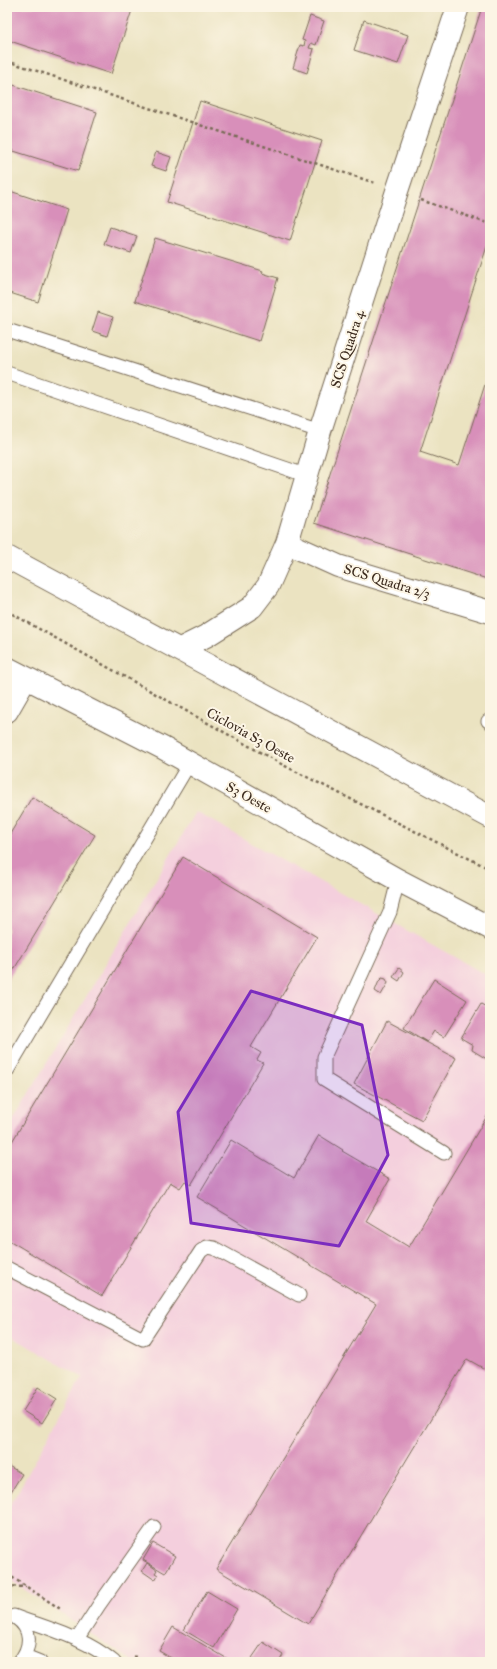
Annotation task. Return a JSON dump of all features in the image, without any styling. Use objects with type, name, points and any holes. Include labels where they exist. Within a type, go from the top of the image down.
[{"type":"main road","name":"SCS Quadra 4","points":[[180,649],[206,636],[252,607],[268,586],[287,543],[308,476],[320,431],[458,7]]},
{"type":"main road","name":"SCS Quadra 2/3","points":[[287,543],[338,566],[490,612]]},
{"type":"main road","points":[[7,557],[490,817]]},
{"type":"main road","name":"S3 Oeste","points":[[7,668],[163,748],[189,764],[398,880],[490,928]]},
{"type":"main road","points":[[7,712],[26,678]]},
{"type":"lane","points":[[7,330],[320,431]]},
{"type":"lane","points":[[7,373],[308,476]]},
{"type":"lane","points":[[7,1071],[189,764]]},
{"type":"lane","points":[[398,880],[390,912],[324,1057],[324,1079],[444,1153]]},
{"type":"lane","points":[[7,1268],[143,1339],[201,1251],[207,1247],[214,1248],[299,1296]]},
{"type":"lane","points":[[77,1639],[154,1527]]},
{"type":"lane","points":[[10,1615],[77,1639],[104,1654],[114,1662]]},
{"type":"lane","points":[[10,1615],[22,1622],[27,1629],[29,1638],[25,1660],[40,1662]]},
{"type":"path","points":[[7,61],[343,172],[490,224]]},
{"type":"path","name":"Ciclovia S3 Oeste","points":[[7,611],[283,765],[490,869]]},
{"type":"path","points":[[7,1586],[28,1588]]},
{"type":"highlighted area","points":[[251,991],[362,1025],[388,1155],[339,1246],[191,1223],[178,1112]]},
{"type":"shaded area","points":[[196,812],[490,977],[490,1662],[134,1662],[7,1578],[7,1511],[82,1377],[7,1334],[7,1130]]},
{"type":"building","points":[[7,7],[133,7],[111,74],[7,40]]},
{"type":"building","points":[[482,7],[490,7],[490,237],[420,452],[459,465],[490,369],[490,580],[314,523]]},
{"type":"building","points":[[310,16],[324,21],[316,45],[311,43],[309,48],[314,49],[307,73],[293,68],[300,45],[304,46],[305,41],[302,40]]},
{"type":"building","points":[[364,20],[408,35],[398,64],[354,50]]},
{"type":"building","points":[[7,83],[97,112],[78,171],[7,149]]},
{"type":"building","points":[[200,101],[322,141],[290,241],[167,202]]},
{"type":"building","points":[[156,152],[171,157],[166,171],[151,166]]},
{"type":"building","points":[[7,190],[67,210],[38,302],[7,292]]},
{"type":"building","points":[[110,227],[137,236],[131,253],[104,244]]},
{"type":"building","points":[[155,238],[263,271],[262,273],[278,278],[259,341],[135,301]]},
{"type":"building","points":[[98,312],[113,317],[107,336],[92,331]]},
{"type":"building","points":[[32,797],[95,835],[7,981],[7,839]]},
{"type":"building","points":[[183,857],[317,937],[251,1047],[261,1053],[257,1060],[263,1063],[191,1185],[185,1181],[180,1188],[170,1182],[102,1296],[7,1239],[7,1150]]},
{"type":"building","points":[[399,968],[404,972],[399,981],[393,977]]},
{"type":"building","points":[[382,978],[386,979],[388,983],[381,995],[375,991],[379,981]]},
{"type":"building","points":[[434,979],[467,1000],[444,1037],[434,1031],[427,1042],[404,1028]]},
{"type":"building","points":[[481,1004],[490,1009],[490,1061],[472,1050],[473,1045],[461,1038]]},
{"type":"building","points":[[387,1021],[456,1058],[422,1120],[354,1084]]},
{"type":"building","points":[[490,1111],[490,1372],[467,1359],[308,1624],[216,1569],[376,1304],[197,1197],[231,1140],[294,1178],[319,1135],[343,1150],[342,1151],[390,1179],[366,1221],[409,1247]]},
{"type":"building","points":[[38,1387],[57,1399],[42,1423],[23,1411]]},
{"type":"building","points":[[7,1465],[22,1474],[7,1498]]},
{"type":"building","points":[[153,1543],[175,1556],[165,1573],[143,1560]]},
{"type":"building","points":[[147,1563],[157,1570],[155,1573],[158,1575],[155,1580],[142,1571]]},
{"type":"building","points":[[207,1591],[237,1609],[214,1648],[184,1630]]},
{"type":"building","points":[[173,1627],[233,1662],[178,1662],[159,1651]]},
{"type":"building","points":[[263,1642],[283,1655],[279,1662],[258,1662],[252,1658]]}]
